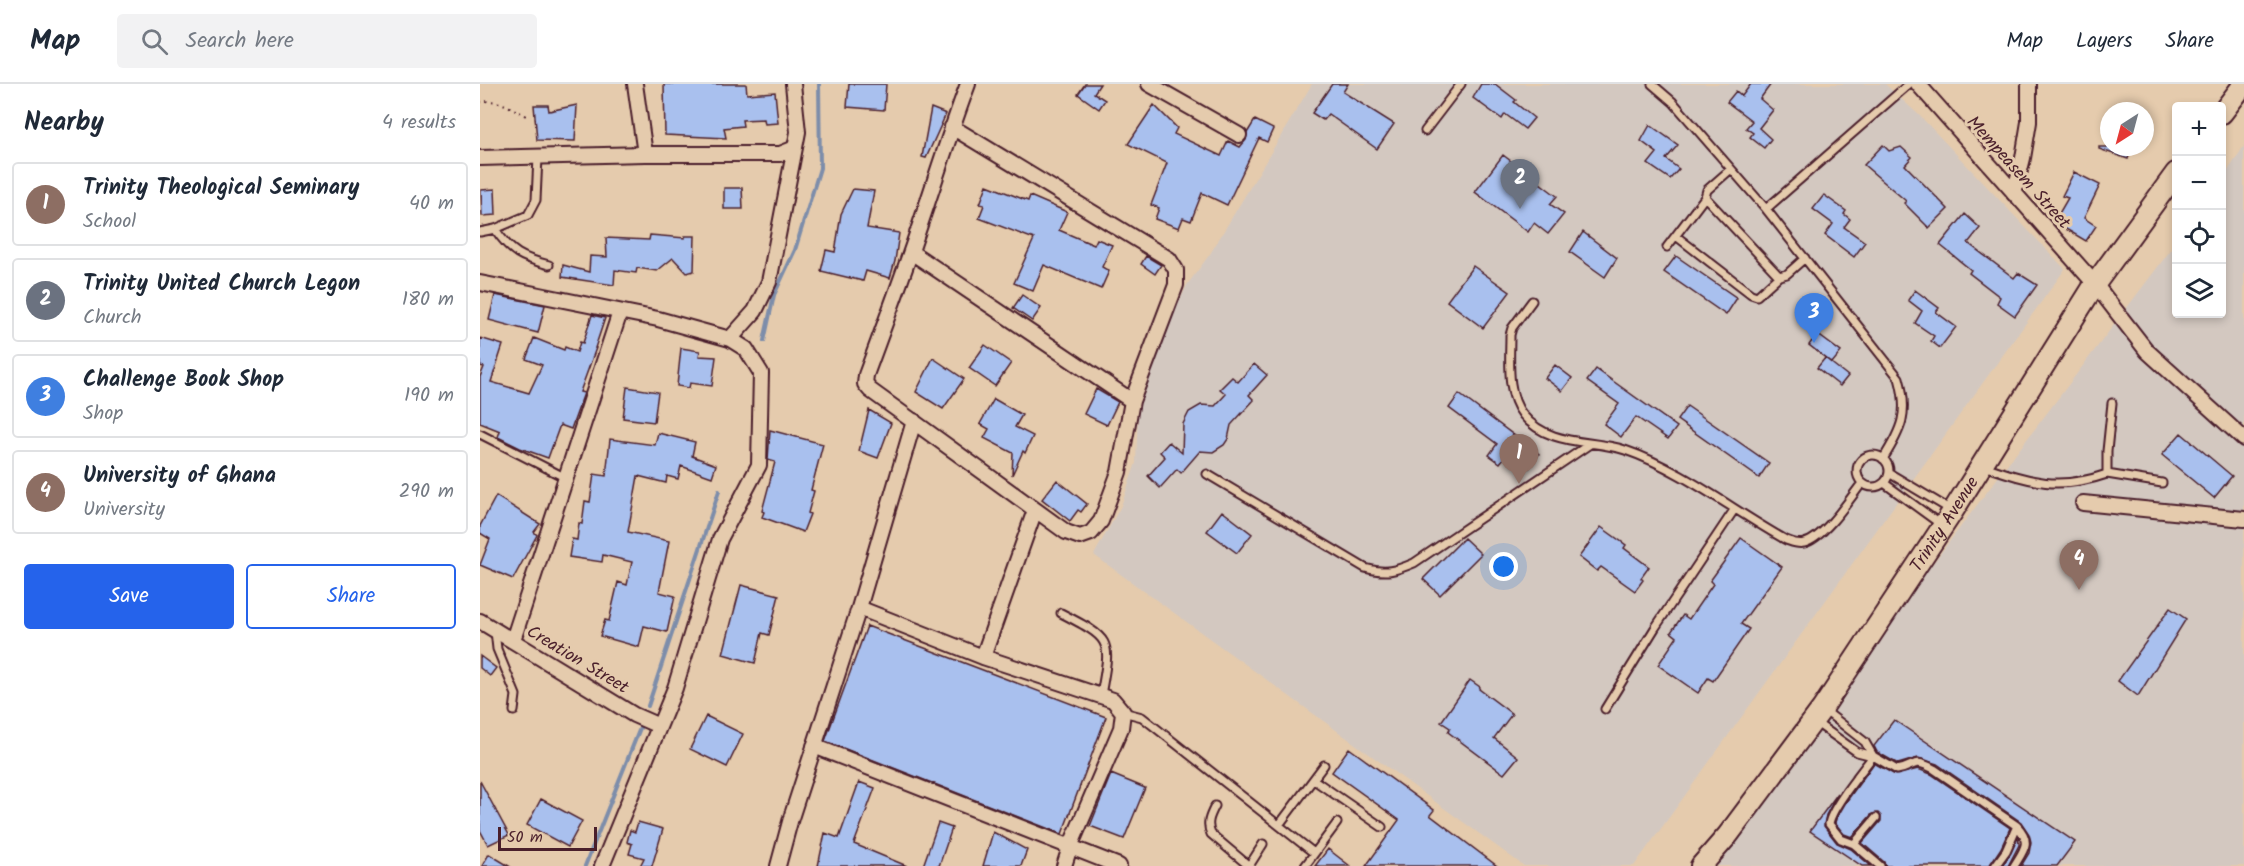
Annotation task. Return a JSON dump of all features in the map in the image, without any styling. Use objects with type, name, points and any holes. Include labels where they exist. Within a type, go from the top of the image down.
[{"type":"street","points":[[635,84],[645,153]]},
{"type":"street","points":[[730,339],[755,311],[770,282],[798,132],[793,84]]},
{"type":"street","points":[[952,127],[1169,259],[1176,270],[1176,285],[1132,401],[1119,472],[1101,521],[1091,533],[1080,537],[1066,532],[1035,510],[870,390],[865,384],[866,375],[911,252],[952,127],[968,84]]},
{"type":"street","points":[[1149,84],[1239,135]]},
{"type":"street","name":"Mempeasem Street","points":[[1918,84],[2095,284],[2147,351],[2244,439]]},
{"type":"street","points":[[2014,194],[2024,159],[2030,122],[2029,84]]},
{"type":"street","points":[[2226,108],[2244,84]]},
{"type":"street","points":[[480,158],[645,153],[780,154],[795,148]]},
{"type":"street","name":"Trinity Avenue","points":[[1701,866],[1728,835],[1818,714],[1948,519],[2095,284],[2172,178]]},
{"type":"street","points":[[911,252],[1132,401]]},
{"type":"street","points":[[480,283],[620,312],[730,339],[746,349],[761,373],[759,465],[720,539],[675,688],[602,866]]},
{"type":"street","points":[[513,640],[620,312]]},
{"type":"street","points":[[778,866],[791,818],[859,608],[914,421]]},
{"type":"street","points":[[2084,502],[2244,519]]},
{"type":"street","points":[[984,657],[1035,510]]},
{"type":"street","points":[[859,608],[984,657],[1113,699],[1123,712],[1121,728],[1064,866]]},
{"type":"street","name":"Creation Street","points":[[480,621],[634,715],[659,726]]},
{"type":"street","points":[[814,746],[1119,866]]},
{"type":"lane","points":[[1425,131],[1461,84]]},
{"type":"lane","points":[[1652,84],[1673,102],[1766,209],[1899,378],[1905,399],[1903,415],[1898,436],[1883,459]]},
{"type":"lane","points":[[1766,209],[1909,84]]},
{"type":"lane","points":[[480,232],[495,230],[528,215],[536,200],[538,157]]},
{"type":"lane","points":[[1667,247],[1705,197],[1707,190],[1731,169]]},
{"type":"lane","points":[[1705,197],[1779,276]]},
{"type":"lane","points":[[495,230],[514,252],[526,259],[549,265]]},
{"type":"lane","points":[[1676,236],[1751,294],[1757,296],[1779,276],[1787,274],[1805,258]]},
{"type":"lane","points":[[1532,301],[1512,328],[1510,335],[1511,382],[1514,399],[1523,416],[1543,431],[1560,439],[1624,450],[1673,472],[1786,540],[1801,544],[1810,541],[1824,530],[1862,483]]},
{"type":"lane","points":[[2107,474],[2112,402]]},
{"type":"lane","points":[[480,434],[566,478]]},
{"type":"lane","points":[[1207,474],[1365,568],[1380,572],[1397,570],[1414,563],[1590,444]]},
{"type":"lane","points":[[1873,455],[1887,462],[1889,473],[1884,483],[1877,487],[1869,487],[1858,477],[1857,469],[1860,462],[1873,455]]},
{"type":"lane","points":[[1982,465],[2023,479],[2050,485],[2093,479],[2107,474],[2162,483]]},
{"type":"lane","points":[[1889,473],[1948,519]]},
{"type":"lane","points":[[1884,483],[1948,519]]},
{"type":"lane","points":[[1605,709],[1655,628],[1734,510]]},
{"type":"lane","points":[[1061,613],[1092,628],[1107,645],[1108,656],[1101,695]]},
{"type":"lane","points":[[495,630],[497,649],[514,685],[516,695],[514,711]]},
{"type":"lane","points":[[1123,712],[1142,717],[1314,853]]},
{"type":"lane","points":[[1818,714],[1857,752],[1874,756],[1897,770],[1915,762],[1922,763],[2017,826],[2026,837],[2026,843],[2014,866]]},
{"type":"lane","points":[[1818,714],[1865,742],[1874,756]]},
{"type":"lane","points":[[1874,756],[1828,824],[1841,839],[1854,844],[1880,866]]},
{"type":"lane","points":[[1280,825],[1324,765]]},
{"type":"lane","points":[[1314,780],[1382,827]]},
{"type":"lane","points":[[1215,806],[1208,820],[1211,834],[1249,866],[1263,844]]},
{"type":"lane","points":[[1854,844],[1876,818]]},
{"type":"lane","points":[[1305,866],[1337,823]]},
{"type":"lane","points":[[1995,866],[2006,851],[2017,826]]},
{"type":"path","points":[[480,102],[490,99],[527,116]]},
{"type":"shaded area","points":[[1312,84],[1885,84],[1920,116],[2065,269],[1634,866],[1524,866],[1094,555],[1121,506],[1136,463],[1138,411],[1143,380],[1187,285],[1210,254]]},
{"type":"shaded area","points":[[2244,146],[2244,866],[1703,866],[2172,248],[2172,318],[2226,318],[2226,174]]},
{"type":"building","points":[[664,84],[746,84],[747,94],[775,92],[778,123],[765,124],[764,119],[742,120],[743,126],[724,128],[726,138],[665,135]]},
{"type":"building","points":[[849,84],[886,84],[884,110],[847,107]]},
{"type":"building","points":[[1085,84],[1100,84],[1094,93],[1105,100],[1099,109],[1078,94]]},
{"type":"building","points":[[1332,84],[1348,84],[1343,92],[1394,124],[1377,149],[1328,114],[1323,120],[1312,113]]},
{"type":"building","points":[[1481,84],[1495,84],[1534,118],[1525,129],[1505,114],[1502,119],[1473,98]]},
{"type":"building","points":[[1751,84],[1771,84],[1760,99],[1773,110],[1759,128],[1771,139],[1764,148],[1750,137],[1753,133],[1746,128],[1752,121],[1727,102],[1736,91],[1742,96]]},
{"type":"building","points":[[534,105],[548,105],[549,111],[577,105],[575,141],[537,140]]},
{"type":"building","points":[[1154,105],[1177,128],[1174,134],[1221,156],[1228,141],[1240,147],[1246,140],[1247,133],[1255,120],[1273,129],[1267,142],[1259,138],[1227,205],[1202,193],[1191,221],[1183,218],[1179,228],[1155,219],[1159,208],[1151,205],[1167,163],[1128,144]]},
{"type":"building","points":[[931,108],[946,114],[926,158],[922,157]]},
{"type":"building","points":[[1650,125],[1678,145],[1666,159],[1679,169],[1670,179],[1648,164],[1657,153],[1641,141]]},
{"type":"building","points":[[1883,145],[1889,151],[1901,147],[1912,157],[1905,165],[1948,209],[1929,228],[1904,203],[1906,201],[1864,165]]},
{"type":"building","points":[[1503,155],[1557,196],[1550,204],[1564,214],[1548,234],[1534,223],[1528,232],[1475,192]]},
{"type":"building","points":[[2074,172],[2100,185],[2084,218],[2096,226],[2086,241],[2054,222],[2068,198],[2062,196]]},
{"type":"building","points":[[987,185],[1028,201],[1030,196],[1067,212],[1059,230],[1094,245],[1097,239],[1112,245],[1102,267],[1109,271],[1101,289],[1044,265],[1033,291],[1014,283],[1034,239],[979,218],[984,205],[980,204]]},
{"type":"building","points":[[724,188],[742,188],[743,209],[724,209]]},
{"type":"building","points":[[495,189],[496,215],[482,216],[481,190]]},
{"type":"building","points":[[853,189],[874,191],[867,228],[899,233],[890,278],[866,271],[863,281],[821,271],[826,250],[835,252],[841,214]]},
{"type":"building","points":[[1824,195],[1846,211],[1844,214],[1850,219],[1844,227],[1865,242],[1854,257],[1825,235],[1833,224],[1813,209]]},
{"type":"building","points":[[1965,214],[1980,228],[1968,243],[2014,278],[2018,273],[2037,285],[2015,316],[1997,303],[2000,297],[1969,273],[1971,270],[1940,245]]},
{"type":"building","points":[[1583,232],[1617,258],[1605,277],[1570,252]]},
{"type":"building","points":[[650,235],[685,238],[685,236],[695,236],[694,271],[687,273],[673,258],[657,271],[637,268],[636,273],[615,270],[614,285],[562,277],[563,265],[589,272],[590,256],[607,257],[606,238],[649,240]]},
{"type":"building","points":[[1146,256],[1161,265],[1155,274],[1141,264]]},
{"type":"building","points":[[1676,256],[1737,298],[1726,315],[1664,272]]},
{"type":"building","points":[[1473,266],[1510,292],[1483,328],[1447,301]]},
{"type":"building","points":[[1915,290],[1939,308],[1936,312],[1956,327],[1940,348],[1931,341],[1934,336],[1915,323],[1922,311],[1908,300]]},
{"type":"building","points":[[495,295],[545,305],[538,333],[489,320]]},
{"type":"building","points":[[1022,295],[1041,308],[1032,321],[1013,308]]},
{"type":"building","points":[[592,315],[605,318],[580,392],[584,393],[571,429],[560,425],[548,458],[498,437],[500,431],[480,423],[480,377],[484,367],[480,366],[480,338],[503,345],[491,382],[529,393],[542,365],[526,359],[534,338],[564,350],[565,347],[577,352],[580,342],[583,343]]},
{"type":"building","points":[[1817,334],[1841,352],[1832,363],[1809,345]]},
{"type":"building","points":[[985,345],[1011,363],[995,386],[969,368]]},
{"type":"building","points":[[681,348],[700,351],[699,356],[716,357],[712,386],[690,383],[689,388],[677,386]]},
{"type":"building","points":[[933,358],[964,379],[943,409],[916,392]]},
{"type":"building","points":[[1825,358],[1848,376],[1840,386],[1817,368]]},
{"type":"building","points":[[1254,364],[1267,375],[1249,395],[1254,400],[1231,425],[1224,445],[1213,452],[1200,451],[1181,473],[1177,469],[1160,488],[1148,476],[1165,457],[1160,452],[1169,442],[1182,453],[1183,424],[1189,412],[1201,405],[1215,406],[1226,394],[1220,389],[1232,377],[1238,382]]},
{"type":"building","points":[[1555,365],[1572,378],[1562,391],[1545,378]]},
{"type":"building","points":[[1596,369],[1677,427],[1668,439],[1636,417],[1621,437],[1604,424],[1619,404],[1587,381]]},
{"type":"building","points":[[627,387],[658,392],[654,422],[623,418]]},
{"type":"building","points":[[1096,389],[1118,402],[1107,425],[1084,414]]},
{"type":"building","points":[[1459,394],[1539,454],[1529,468],[1508,453],[1500,463],[1489,455],[1497,444],[1449,408]]},
{"type":"building","points":[[994,399],[1022,415],[1015,427],[1033,436],[1012,475],[1013,453],[984,438],[989,429],[980,424]]},
{"type":"building","points":[[1687,406],[1769,463],[1759,478],[1677,420]]},
{"type":"building","points":[[869,410],[891,423],[878,458],[859,451]]},
{"type":"building","points":[[770,430],[823,444],[811,490],[814,491],[808,513],[810,514],[803,532],[762,517],[775,462],[768,460]]},
{"type":"building","points":[[658,433],[695,442],[692,456],[716,465],[712,477],[681,466],[678,479],[667,476],[666,483],[638,476],[628,532],[669,541],[659,592],[675,596],[667,632],[644,626],[639,647],[600,636],[605,620],[609,621],[618,582],[627,585],[632,562],[603,555],[602,562],[569,557],[572,539],[577,540],[579,523],[582,524],[585,501],[590,502],[594,474],[606,476],[610,439],[655,445]]},
{"type":"building","points":[[2181,433],[2232,476],[2214,498],[2162,455]]},
{"type":"building","points":[[1057,480],[1087,504],[1081,512],[1078,510],[1070,521],[1042,499]]},
{"type":"building","points":[[496,496],[540,524],[534,532],[537,535],[513,579],[480,565],[490,539],[480,533],[480,526]]},
{"type":"building","points":[[1222,511],[1252,534],[1237,553],[1207,531]]},
{"type":"building","points":[[1601,527],[1626,545],[1624,548],[1649,567],[1635,591],[1601,567],[1597,571],[1579,557]]},
{"type":"building","points":[[1464,538],[1481,554],[1440,595],[1423,579]]},
{"type":"building","points":[[1741,538],[1782,567],[1741,624],[1749,629],[1713,681],[1708,678],[1698,693],[1658,665],[1677,637],[1671,632],[1683,615],[1689,619],[1713,584],[1710,581]]},
{"type":"building","points":[[741,585],[779,595],[769,635],[762,633],[755,663],[723,654]]},
{"type":"building","points":[[2170,608],[2186,619],[2138,696],[2118,681]]},
{"type":"building","points":[[867,626],[1106,717],[1062,834],[825,741]]},
{"type":"building","points":[[480,656],[496,668],[490,676],[480,668]]},
{"type":"building","points":[[1470,680],[1512,714],[1494,738],[1518,757],[1504,774],[1448,732],[1450,728],[1441,722]]},
{"type":"building","points":[[706,716],[743,734],[727,767],[690,749]]},
{"type":"building","points":[[1894,720],[2075,842],[2057,866],[2021,866],[2029,853],[2031,842],[2021,822],[1937,764],[1918,758],[1898,764],[1877,752],[1874,746]]},
{"type":"building","points":[[1349,748],[1434,810],[1430,815],[1497,866],[1366,866],[1399,820],[1332,772]]},
{"type":"building","points":[[1874,763],[1895,775],[1918,769],[1931,774],[2010,828],[1989,866],[1886,866],[1862,843],[1881,821],[1878,813],[1872,814],[1852,837],[1844,834],[1835,823],[1836,819]]},
{"type":"building","points":[[1111,774],[1145,788],[1124,839],[1090,826]]},
{"type":"building","points":[[480,781],[509,835],[488,845],[480,830]]},
{"type":"building","points":[[859,782],[875,788],[854,844],[907,866],[818,866],[825,833],[839,838]]},
{"type":"building","points":[[1838,793],[1826,815],[1824,826],[1837,843],[1851,849],[1871,866],[1862,866],[1810,831]]},
{"type":"building","points":[[541,799],[582,821],[568,847],[527,825]]},
{"type":"building","points":[[638,822],[663,829],[652,866],[640,866],[644,858],[629,854],[632,844],[627,842],[630,830],[635,832]]},
{"type":"building","points":[[938,823],[952,828],[939,866],[923,866]]},
{"type":"building","points":[[993,832],[1027,850],[1021,866],[983,866]]},
{"type":"building","points":[[2018,837],[2019,845],[2008,866],[2002,866],[2011,853]]},
{"type":"building","points":[[1328,849],[1350,866],[1315,866]]},
{"type":"building","points":[[489,854],[509,866],[482,866]]},
{"type":"waterway","points":[[764,341],[774,295],[795,250],[820,168],[819,84]]},
{"type":"waterway","points":[[648,706],[719,491]]},
{"type":"waterway","points":[[585,866],[640,728]]},
{"type":"place","name":"Trinity United Church Legon","points":[[1520,209]]},
{"type":"place","name":"Challenge Book Shop","points":[[1814,343]]},
{"type":"place","name":"Trinity Theological Seminary","points":[[1519,484]]},
{"type":"place","name":"University of Ghana","points":[[2079,590]]}]
